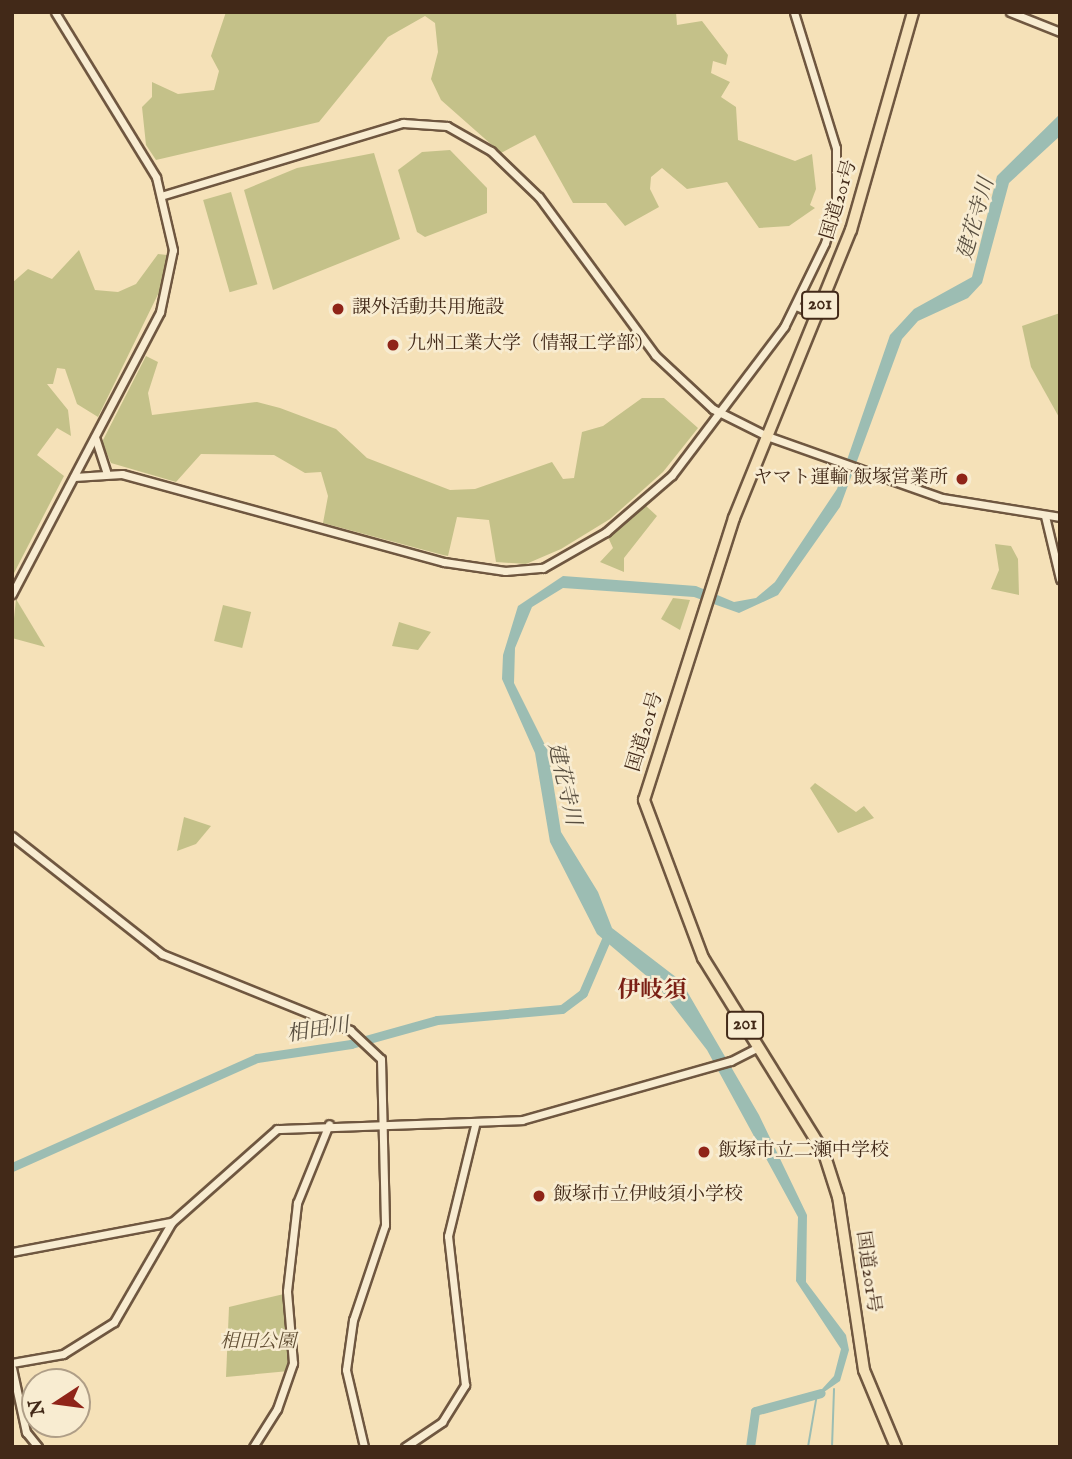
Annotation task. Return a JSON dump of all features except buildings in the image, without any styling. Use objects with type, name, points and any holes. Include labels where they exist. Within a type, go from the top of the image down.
[{"type":"highway","name":"国道201号","points":[[896,1447],[864,1370],[832,1174],[816,1136],[691,933],[644,800],[708,598],[767,436],[851,230],[913,12]]},
{"type":"street","points":[[12,594],[167,291],[173,250],[164,195],[55,12]]},
{"type":"street","points":[[74,477],[107,471],[444,562],[531,572],[622,518],[672,475],[798,307],[834,217],[838,176],[834,139],[794,12]]},
{"type":"street","points":[[1010,12],[1060,32]]},
{"type":"street","points":[[164,195],[403,123],[447,126],[491,151],[540,197],[655,355],[719,413],[767,436],[942,498],[1060,517]]},
{"type":"street","points":[[798,307],[817,315]]},
{"type":"street","points":[[95,436],[107,471]]},
{"type":"street","points":[[1045,516],[1060,579]]},
{"type":"street","points":[[12,836],[162,954],[363,1037],[370,1043],[385,1074],[385,1225],[353,1320],[346,1370],[364,1447]]},
{"type":"street","points":[[38,1447],[26,1432],[12,1365],[63,1354],[114,1322],[172,1222],[271,1132],[329,1124],[475,1125],[522,1121],[716,1066],[759,1047]]},
{"type":"street","points":[[253,1447],[290,1376],[287,1291],[297,1203],[329,1124]]},
{"type":"street","points":[[405,1447],[442,1422],[464,1391],[448,1236],[475,1125]]},
{"type":"street","points":[[12,1252],[172,1222]]},
{"type":"green space","points":[[226,12],[676,12],[677,25],[702,21],[728,55],[726,65],[713,61],[711,73],[730,82],[721,97],[736,107],[738,140],[795,161],[812,154],[816,189],[810,205],[815,208],[789,226],[759,228],[727,182],[687,189],[662,168],[651,177],[650,189],[659,207],[625,226],[606,203],[573,203],[535,135],[501,153],[441,100],[431,79],[438,52],[435,23],[425,16],[388,37],[319,122],[156,160],[146,145],[142,107],[152,97],[152,82],[178,94],[214,90],[219,71],[211,56]]},
{"type":"green space","points":[[450,150],[487,188],[487,213],[425,237],[417,232],[398,170],[422,152]]},
{"type":"green space","points":[[374,153],[400,239],[273,290],[244,190],[297,168]]},
{"type":"green space","points":[[231,192],[257,284],[230,292],[203,200]]},
{"type":"green space","points":[[79,250],[95,290],[118,292],[136,284],[158,254],[167,255],[164,282],[98,417],[77,404],[65,369],[57,368],[53,384],[47,384],[68,410],[71,436],[57,428],[37,455],[64,476],[12,577],[12,283],[28,269],[52,279]]},
{"type":"green space","points":[[1060,313],[1060,419],[1031,367],[1022,326]]},
{"type":"green space","points":[[146,356],[158,362],[148,393],[152,415],[257,402],[336,429],[367,458],[450,490],[475,489],[552,462],[563,479],[574,478],[582,432],[603,426],[642,398],[664,398],[698,428],[663,472],[610,519],[561,549],[526,564],[496,562],[489,520],[457,517],[448,556],[323,523],[328,496],[321,472],[305,473],[274,455],[201,454],[176,482],[111,463],[102,442]]},
{"type":"green space","points":[[645,505],[657,516],[624,558],[624,572],[600,562],[613,548],[608,537]]},
{"type":"green space","points":[[995,544],[1011,546],[1018,559],[1019,595],[991,589],[999,570]]},
{"type":"green space","points":[[673,598],[690,600],[680,630],[661,619]]},
{"type":"green space","points":[[16,599],[45,647],[12,638]]},
{"type":"green space","points":[[223,605],[251,612],[242,648],[214,641]]},
{"type":"green space","points":[[399,622],[431,632],[418,650],[392,646]]},
{"type":"green space","points":[[815,783],[856,812],[864,806],[874,818],[838,833],[810,788]]},
{"type":"green space","points":[[184,817],[211,826],[196,844],[177,851]]},
{"type":"green space","name":"相田公園","points":[[284,1294],[289,1371],[226,1377],[229,1307]]},
{"type":"water","points":[[1060,114],[1060,136],[1009,183],[982,283],[968,298],[918,321],[902,339],[840,507],[778,595],[739,613],[694,597],[563,588],[532,607],[515,648],[514,683],[548,751],[561,832],[598,892],[612,928],[681,981],[759,1115],[807,1215],[806,1282],[846,1335],[849,1350],[840,1381],[811,1401],[834,1376],[841,1349],[796,1281],[798,1217],[707,1050],[656,984],[597,934],[550,842],[535,753],[502,679],[503,655],[518,606],[563,576],[696,586],[734,602],[756,598],[775,582],[837,489],[890,335],[914,309],[972,277],[997,176]]},
{"type":"waterway","name":"相田川","points":[[12,1167],[257,1058],[351,1044],[437,1020],[562,1009],[583,993],[607,937]]},
{"type":"waterway","points":[[832,1447],[834,1389]]},
{"type":"waterway","name":"建花寺川","points":[[750,1447],[755,1411],[821,1393]]},
{"type":"waterway","points":[[808,1447],[816,1400]]},
{"type":"place","name":"課外活動共用施設","points":[[338,309]]},
{"type":"place","name":"九州工業大学（情報工学部）","points":[[393,345]]},
{"type":"place","name":"ヤマト運輸 飯塚営業所","points":[[962,479]]},
{"type":"place","name":"飯塚市立二瀬中学校","points":[[704,1152]]},
{"type":"place","name":"飯塚市立伊岐須小学校","points":[[539,1196]]},
{"type":"district","name":"伊岐須","points":[[652,991]]}]
